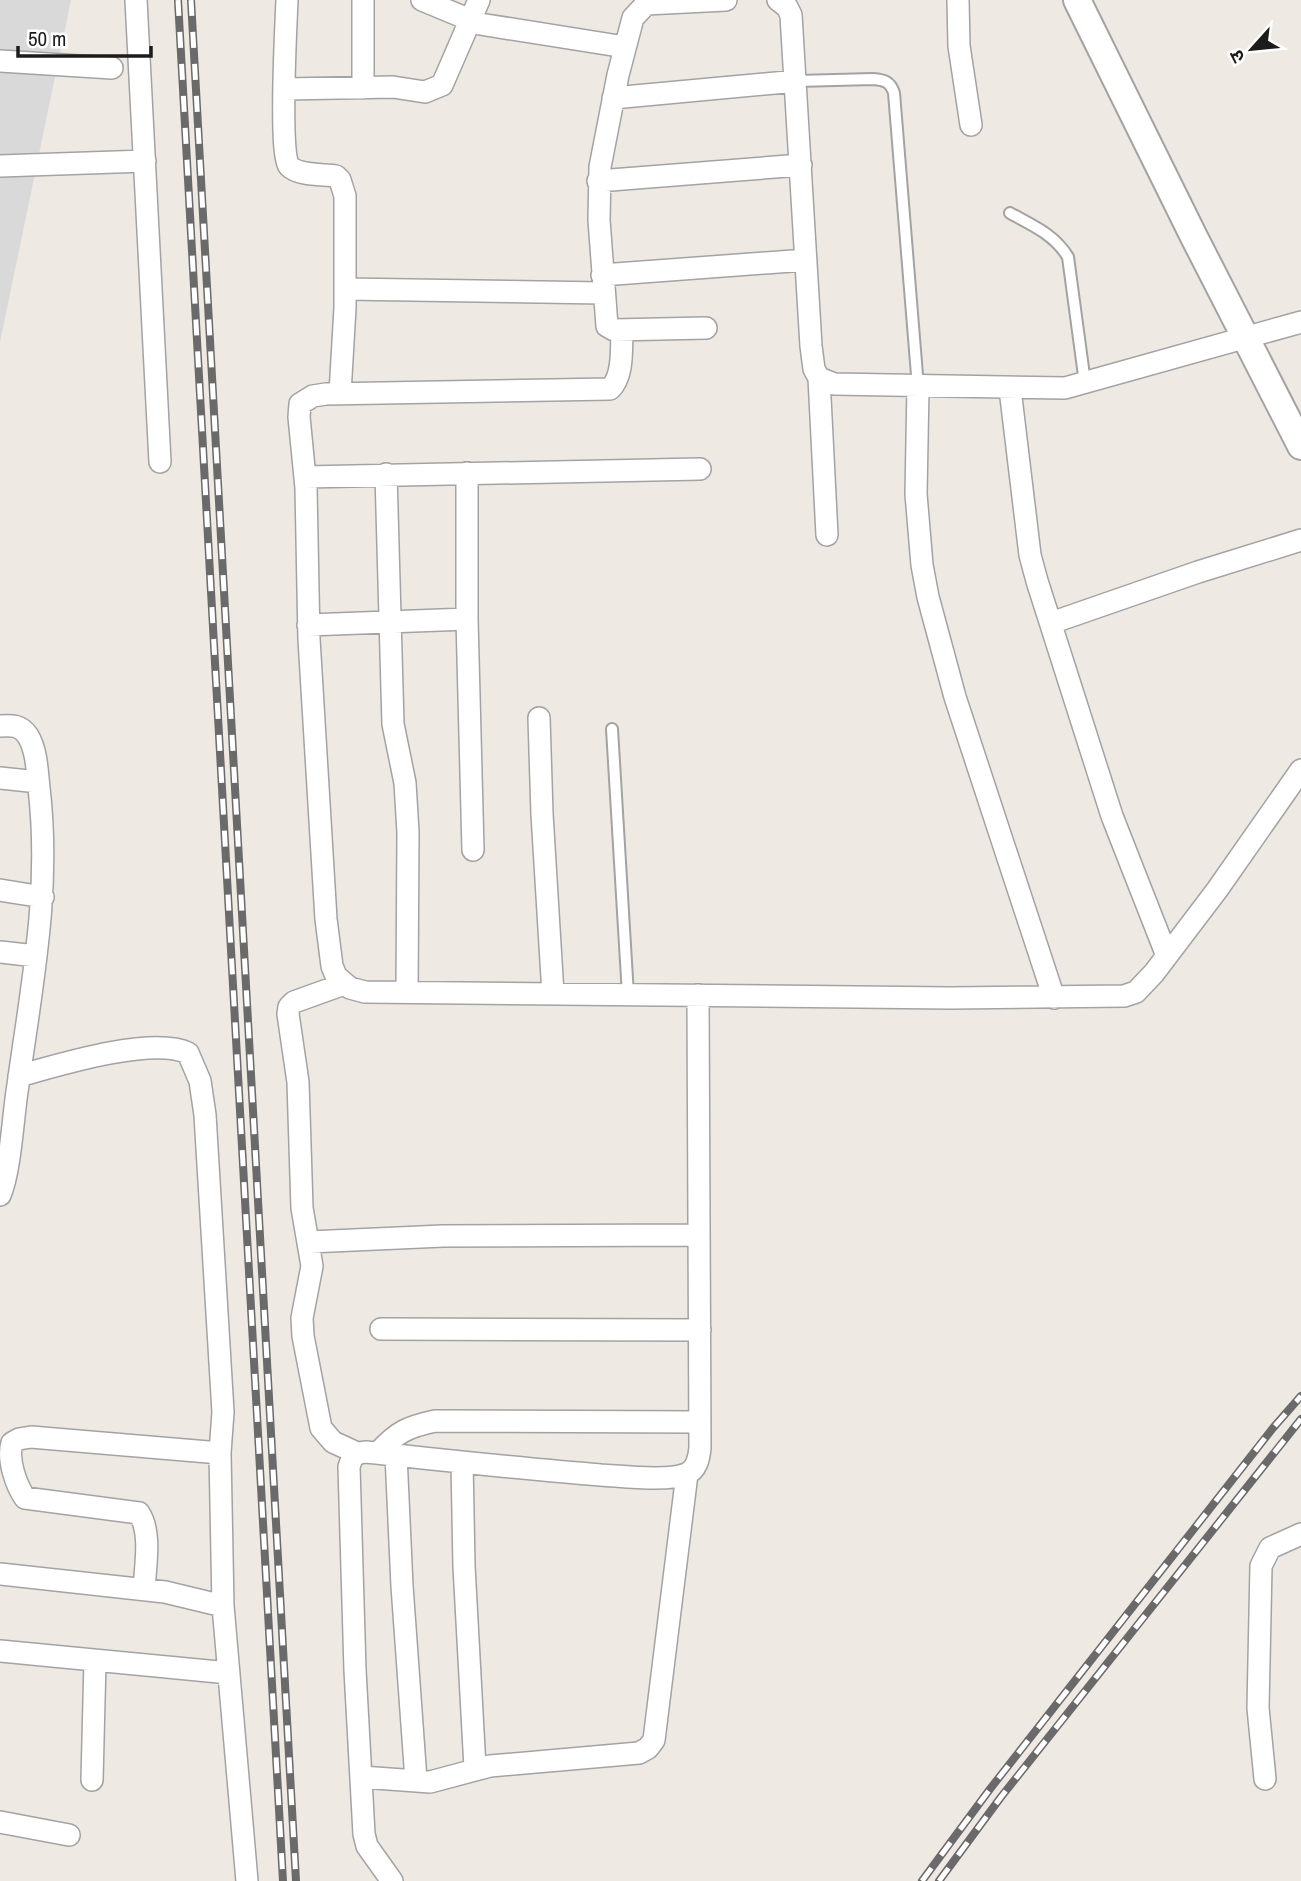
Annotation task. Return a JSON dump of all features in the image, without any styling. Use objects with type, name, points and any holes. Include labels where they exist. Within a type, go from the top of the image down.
[{"type":"street","points":[[136,0],[160,462]]},
{"type":"street","points":[[287,0],[286,160],[296,171],[336,176],[345,196],[345,289],[340,393]]},
{"type":"street","points":[[363,0],[363,88]]},
{"type":"street","points":[[422,0],[490,26],[625,47]]},
{"type":"street","points":[[285,89],[393,88],[425,92],[442,85],[478,0]]},
{"type":"street","points":[[706,328],[614,330],[607,326],[598,181],[632,18],[646,4],[726,0]]},
{"type":"street","points":[[778,0],[787,7],[791,15],[811,346],[814,369],[819,378],[827,535]]},
{"type":"street","points":[[958,0],[959,46],[971,125]]},
{"type":"street","points":[[1077,0],[1301,446]]},
{"type":"street","points":[[0,61],[112,68]]},
{"type":"street","points":[[613,99],[797,81]]},
{"type":"street","points":[[0,166],[145,161]]},
{"type":"street","points":[[598,181],[801,165]]},
{"type":"street","points":[[345,289],[603,284],[806,260]]},
{"type":"street","points":[[819,378],[834,384],[1065,388],[1301,323]]},
{"type":"street","points":[[622,330],[619,375],[616,384],[610,388],[340,393],[313,396],[300,404],[305,477],[308,625],[326,919],[332,966],[344,984],[350,988],[365,992],[1054,998],[1108,997],[1136,992],[1217,890],[1301,770]]},
{"type":"street","points":[[918,387],[916,494],[922,565],[928,597],[955,697],[1054,998]]},
{"type":"street","points":[[1010,389],[1030,555],[1112,816],[1167,956]]},
{"type":"street","points":[[305,477],[700,469]]},
{"type":"street","points":[[467,472],[467,619],[473,850]]},
{"type":"street","points":[[386,474],[393,723],[405,783],[407,809],[407,992]]},
{"type":"street","points":[[1051,623],[1301,540]]},
{"type":"street","points":[[308,625],[467,619]]},
{"type":"street","points":[[539,718],[553,994]]},
{"type":"street","points":[[0,726],[22,728],[29,738],[35,755],[44,830],[43,897],[36,956],[0,1195]]},
{"type":"street","points":[[0,778],[38,782]]},
{"type":"street","points":[[0,890],[43,897]]},
{"type":"street","points":[[0,952],[36,956]]},
{"type":"street","points":[[344,984],[308,996],[289,1007],[298,1082],[302,1208],[312,1276],[302,1318],[321,1428],[328,1437],[377,1454],[639,1477],[687,1474],[695,1468],[699,1459],[698,995]]},
{"type":"street","points":[[19,1076],[65,1063],[158,1047],[177,1048],[188,1053],[200,1081],[212,1215],[223,1412],[219,1453],[223,1606],[247,1881]]},
{"type":"street","points":[[309,1242],[443,1236],[699,1235]]},
{"type":"street","points":[[381,1329],[700,1330]]},
{"type":"street","points":[[392,1881],[368,1846],[364,1834],[349,1529],[351,1459],[377,1454],[402,1430],[435,1421],[700,1422]]},
{"type":"street","points":[[144,1590],[145,1531],[144,1521],[139,1513],[25,1498],[19,1489],[10,1451],[12,1443],[31,1437],[219,1453]]},
{"type":"street","points":[[377,1454],[402,1586],[415,1780]]},
{"type":"street","points":[[462,1462],[464,1566],[475,1769]]},
{"type":"street","points":[[362,1777],[441,1780],[475,1769],[639,1753],[648,1748],[654,1740],[687,1474]]},
{"type":"street","points":[[1265,1779],[1258,1708],[1261,1566],[1270,1548],[1301,1534]]},
{"type":"street","points":[[0,1574],[164,1592],[223,1606]]},
{"type":"street","points":[[0,1651],[229,1673]]},
{"type":"street","points":[[92,1780],[95,1661]]},
{"type":"street","points":[[0,1822],[69,1835]]},
{"type":"lane","points":[[797,81],[873,79],[891,85],[894,93],[918,387]]},
{"type":"lane","points":[[1010,213],[1048,233],[1060,244],[1068,257],[1085,383]]},
{"type":"lane","points":[[612,729],[628,995]]},
{"type":"shaded area","points":[[0,0],[71,0],[0,342]]},
{"type":"railway","points":[[178,0],[283,1881]]},
{"type":"railway","points":[[191,0],[296,1881]]},
{"type":"railway","points":[[922,1881],[990,1789],[1301,1396]]},
{"type":"railway","points":[[939,1881],[1001,1797],[1301,1419]]}]
